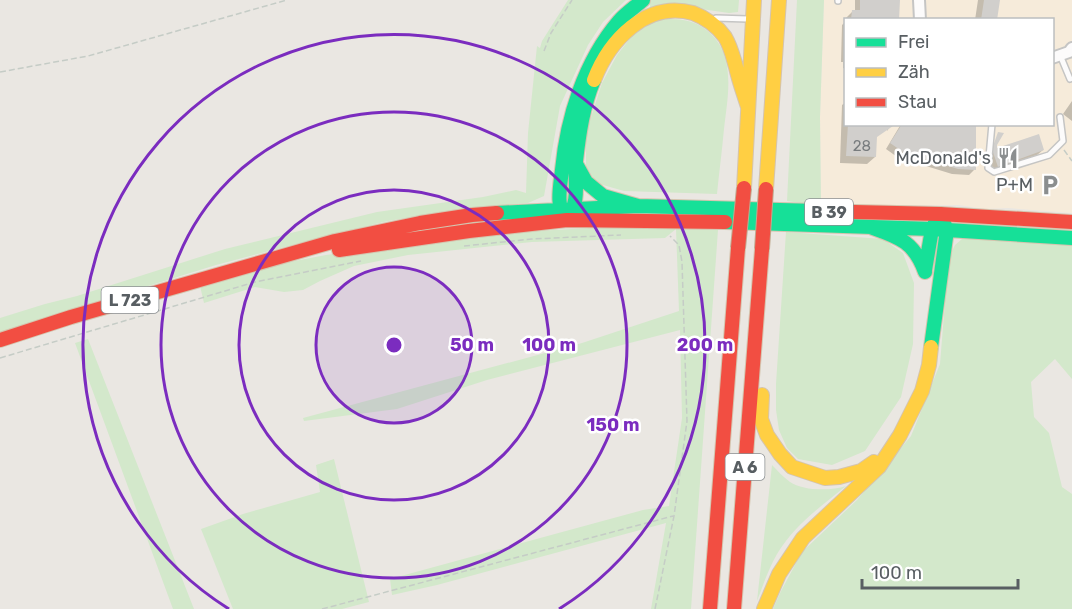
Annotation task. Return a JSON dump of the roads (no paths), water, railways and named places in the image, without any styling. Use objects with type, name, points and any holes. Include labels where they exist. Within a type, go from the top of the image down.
[{"type":"main road","points":[[643,0],[616,24],[595,58],[576,98],[561,166],[559,208],[562,217],[567,220],[574,208],[576,164],[585,101],[609,50],[634,22],[662,9],[694,12],[708,20],[722,33],[730,45],[748,107]]},
{"type":"main road","name":"A 6","points":[[710,609],[744,188],[754,0]]},
{"type":"main road","name":"A 6","points":[[734,609],[762,249],[778,0]]},
{"type":"main road","points":[[576,164],[586,182],[603,196],[638,206]]},
{"type":"main road","name":"L 723","points":[[0,340],[71,317],[334,241],[420,223],[518,211],[638,206]]},
{"type":"main road","name":"B 39","points":[[638,206],[940,214],[1072,222]]},
{"type":"main road","points":[[925,270],[932,229],[940,214]]},
{"type":"main road","points":[[764,609],[778,574],[803,538],[879,467],[913,411],[929,366],[934,337],[947,230],[940,214]]},
{"type":"main road","name":"L 723","points":[[261,262],[470,231],[567,220],[592,221]]},
{"type":"main road","name":"B 39","points":[[592,221],[753,222],[932,229],[1072,238]]},
{"type":"main road","points":[[870,227],[897,237],[920,255],[925,270],[934,337]]},
{"type":"main road","points":[[756,324],[762,400],[761,418],[780,454],[792,467],[825,478],[839,477],[861,471],[889,452]]},
{"type":"street","points":[[919,0],[920,18]]},
{"type":"street","points":[[1056,57],[1072,48]]},
{"type":"lane","points":[[708,20],[719,18],[753,20]]},
{"type":"lane","points":[[1056,57],[1070,79]]},
{"type":"lane","points":[[992,126],[988,168],[994,172],[1049,154],[1063,141],[1060,117]]},
{"type":"place","name":"McDonald's","points":[[1008,158]]},
{"type":"place","name":"P+M","points":[[1050,185]]}]
